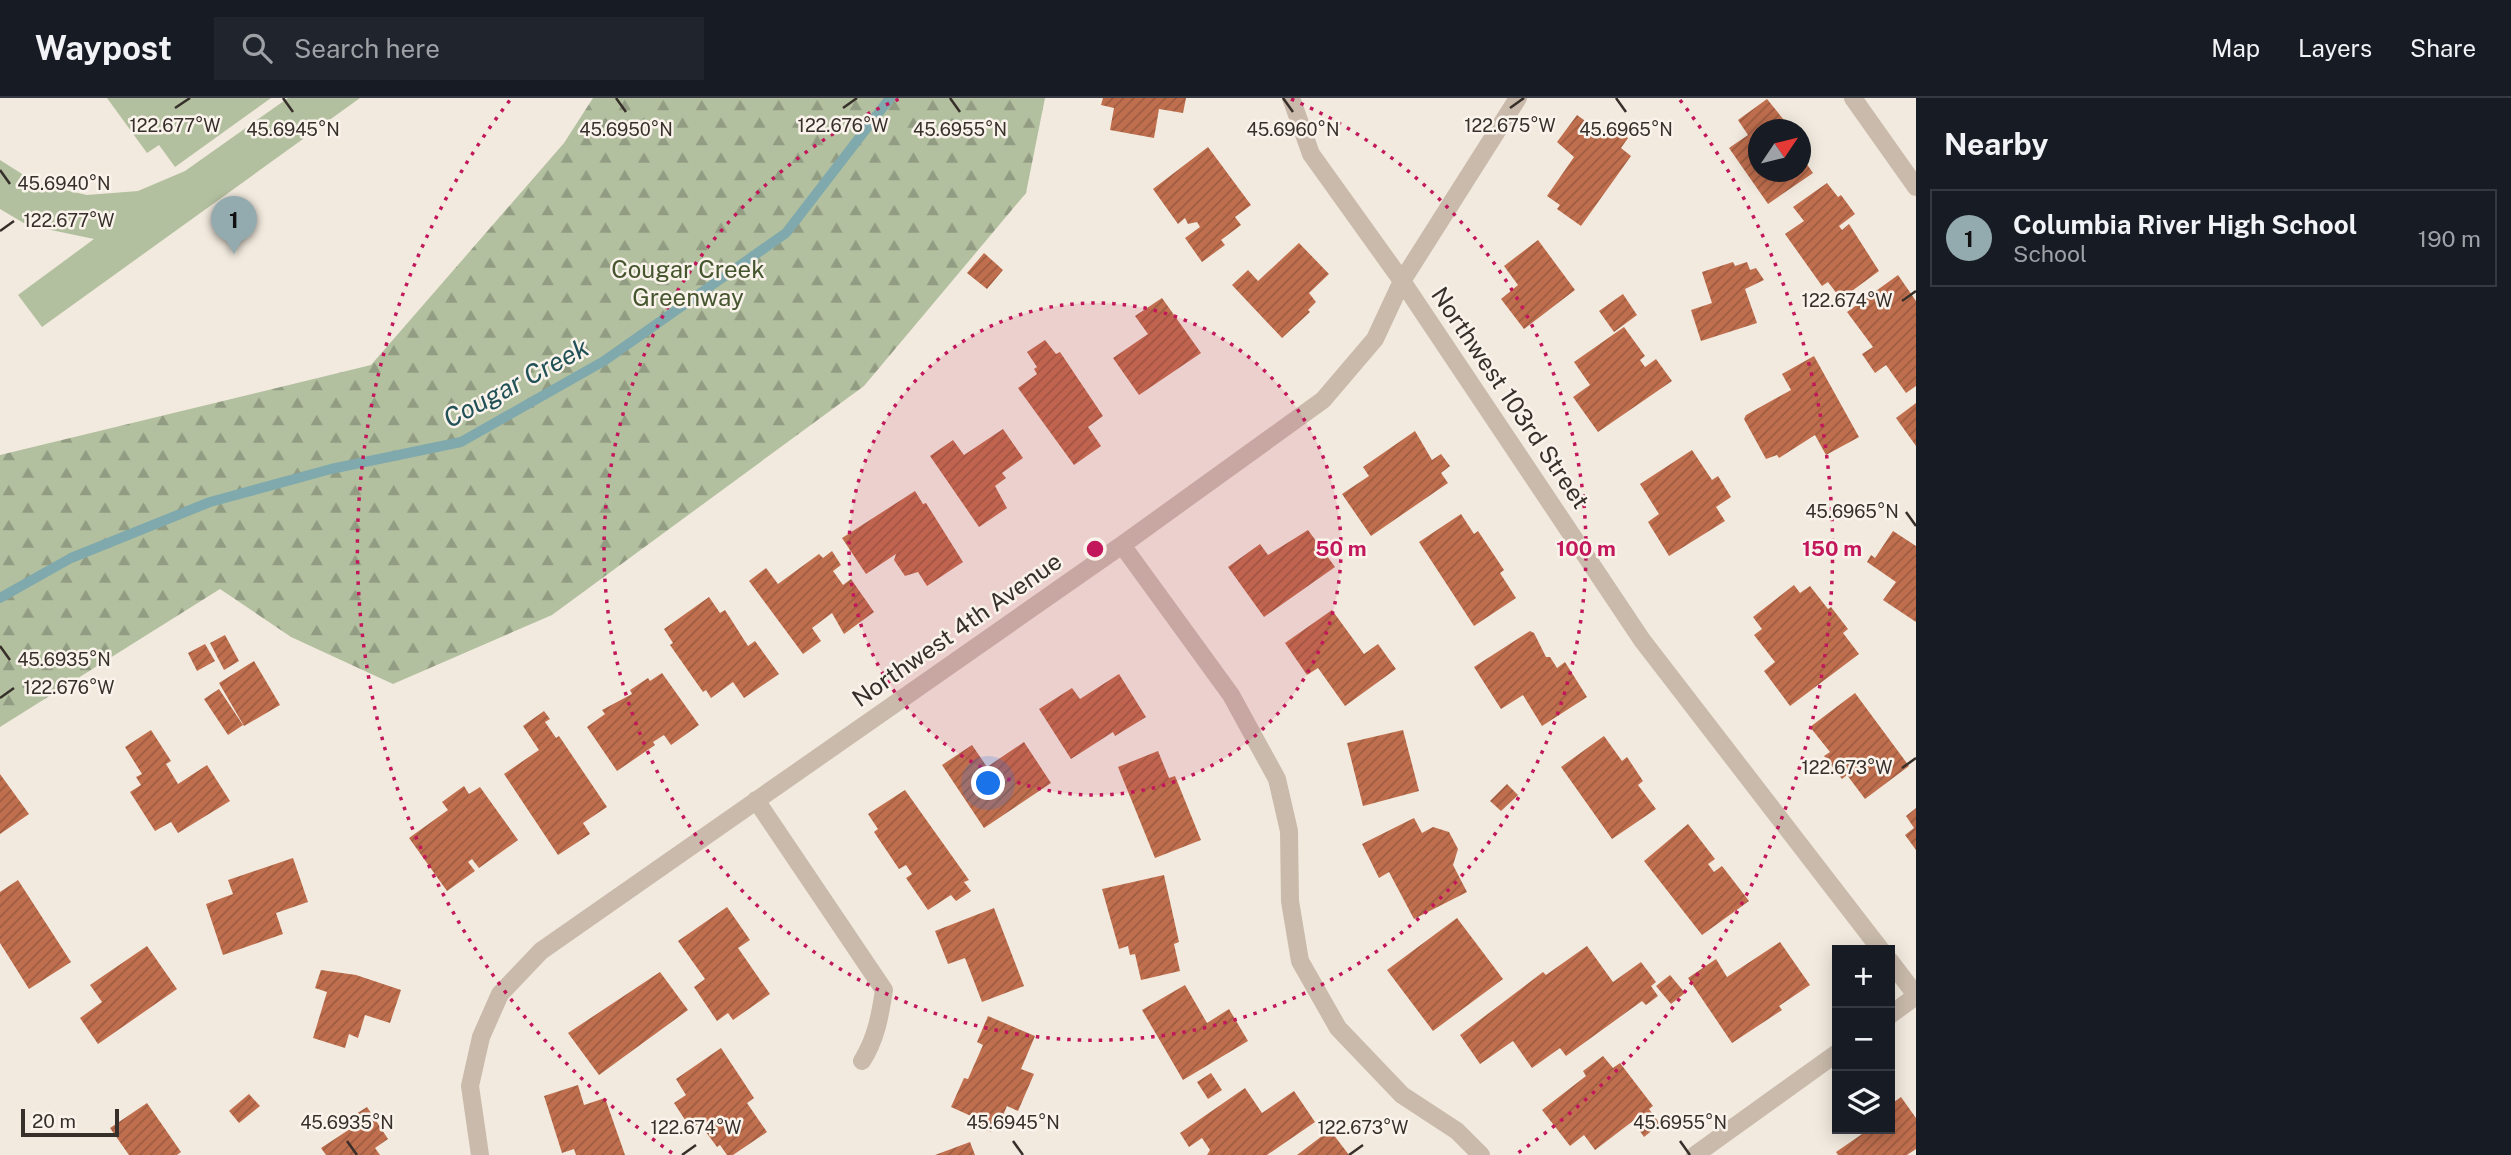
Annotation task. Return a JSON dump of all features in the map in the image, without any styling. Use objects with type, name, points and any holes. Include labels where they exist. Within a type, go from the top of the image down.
[{"type":"street","name":"Northwest 103rd Street","points":[[1291,98],[1311,154],[1402,281],[1642,640],[1877,945]]},
{"type":"street","name":"Northwest 4th Avenue","points":[[480,1155],[470,1086],[481,1037],[500,994],[541,951],[1122,545],[1323,400],[1376,338],[1402,281],[1518,98]]},
{"type":"street","points":[[1853,98],[1916,187]]},
{"type":"street","points":[[1122,545],[1231,695],[1277,779],[1289,831],[1290,901],[1300,961],[1338,1028],[1402,1095],[1457,1131],[1482,1155]]},
{"type":"street","points":[[756,800],[884,990],[879,1022],[862,1061]]},
{"type":"street","points":[[1895,968],[1916,995],[1895,1011]]},
{"type":"street","points":[[1695,1155],[1832,1056]]},
{"type":"green space","points":[[107,98],[271,98],[175,167],[159,145],[147,153]]},
{"type":"green space","points":[[288,98],[360,98],[42,327],[18,295],[94,239],[27,225],[0,209],[0,160],[38,184],[87,195],[138,191],[185,171]]},
{"type":"green space","name":"Cougar Creek Greenway","points":[[593,98],[1045,98],[1026,193],[864,386],[552,615],[393,684],[291,637],[220,589],[0,727],[0,455],[371,365],[564,143]]},
{"type":"building","points":[[1103,98],[1186,98],[1183,113],[1159,109],[1154,138],[1110,130],[1114,108],[1101,105]]},
{"type":"building","points":[[1767,99],[1783,119],[1748,119],[1748,135],[1738,120]]},
{"type":"building","points":[[1577,115],[1605,135],[1611,126],[1628,138],[1621,148],[1631,156],[1581,226],[1557,209],[1560,205],[1547,196],[1574,157],[1557,142]]},
{"type":"building","points":[[1748,135],[1748,175],[1729,148]]},
{"type":"building","points":[[1208,147],[1251,205],[1235,217],[1241,225],[1221,240],[1225,245],[1202,262],[1185,238],[1200,227],[1197,222],[1188,224],[1185,218],[1178,224],[1153,189]]},
{"type":"building","points":[[1753,182],[1800,182],[1768,204]]},
{"type":"building","points":[[1827,183],[1838,197],[1841,195],[1855,214],[1839,226],[1842,230],[1849,224],[1879,271],[1841,299],[1828,282],[1822,286],[1785,234],[1804,221],[1793,207]]},
{"type":"building","points":[[1538,240],[1575,290],[1524,329],[1501,299],[1518,285],[1504,266]]},
{"type":"building","points":[[1299,243],[1329,274],[1309,293],[1316,302],[1308,310],[1310,312],[1282,338],[1232,285],[1248,270],[1258,281]]},
{"type":"building","points":[[984,253],[1003,270],[987,289],[967,273]]},
{"type":"building","points":[[1733,262],[1735,266],[1747,262],[1750,270],[1756,268],[1764,280],[1745,289],[1757,323],[1701,341],[1691,310],[1712,303],[1702,272]]},
{"type":"building","points":[[1898,275],[1916,301],[1916,386],[1906,393],[1886,365],[1875,373],[1862,354],[1873,347],[1847,312]]},
{"type":"building","points":[[1623,294],[1637,315],[1614,332],[1599,311]]},
{"type":"building","points":[[1162,298],[1201,353],[1139,395],[1113,358],[1148,334],[1135,316]]},
{"type":"building","points":[[1624,327],[1645,356],[1640,360],[1645,367],[1656,359],[1672,381],[1598,432],[1573,397],[1590,385],[1574,362]]},
{"type":"building","points":[[1045,340],[1056,354],[1060,352],[1103,416],[1088,427],[1101,446],[1074,465],[1018,388],[1037,374],[1034,369],[1037,367],[1027,352]]},
{"type":"building","points":[[1814,356],[1859,437],[1826,455],[1815,435],[1779,458],[1777,455],[1766,459],[1744,419],[1746,415],[1791,390],[1782,374]]},
{"type":"building","points":[[1916,403],[1916,446],[1896,418]]},
{"type":"building","points":[[1003,429],[1023,458],[1002,473],[1006,478],[995,486],[1007,508],[979,527],[930,456],[953,440],[964,455]]},
{"type":"building","points":[[1415,431],[1432,460],[1441,454],[1450,466],[1441,473],[1448,483],[1371,536],[1342,494],[1369,476],[1363,467]]},
{"type":"building","points":[[1692,450],[1712,480],[1718,476],[1731,497],[1716,507],[1725,521],[1669,556],[1648,522],[1659,514],[1640,484]]},
{"type":"building","points":[[915,491],[923,504],[926,503],[963,562],[927,586],[918,572],[905,576],[894,560],[896,554],[866,574],[842,538]]},
{"type":"building","points":[[1461,514],[1474,534],[1478,531],[1504,570],[1500,573],[1516,598],[1474,626],[1419,542]]},
{"type":"building","points":[[1308,530],[1335,567],[1264,617],[1228,567],[1260,544],[1268,555]]},
{"type":"building","points":[[1893,531],[1916,546],[1916,622],[1883,600],[1896,582],[1867,562],[1871,555],[1875,558]]},
{"type":"building","points":[[832,551],[841,565],[833,571],[843,585],[851,579],[874,612],[844,634],[832,613],[812,628],[821,641],[803,654],[749,581],[766,568],[778,584],[819,554],[823,558]]},
{"type":"building","points":[[1794,585],[1800,593],[1810,586],[1828,609],[1831,607],[1848,629],[1843,633],[1859,654],[1790,706],[1764,671],[1775,662],[1754,635],[1762,629],[1753,617]]},
{"type":"building","points":[[709,597],[720,613],[725,610],[748,646],[755,641],[779,674],[744,698],[733,682],[711,698],[706,690],[703,692],[670,645],[673,643],[664,629]]},
{"type":"building","points":[[1332,610],[1364,654],[1378,644],[1396,669],[1345,706],[1318,668],[1307,675],[1285,643]]},
{"type":"building","points":[[1530,631],[1534,633],[1546,657],[1550,657],[1557,668],[1565,662],[1587,697],[1542,726],[1523,695],[1501,709],[1474,667]]},
{"type":"building","points":[[225,635],[239,661],[224,670],[210,643]]},
{"type":"building","points":[[205,644],[215,661],[197,671],[188,653]]},
{"type":"building","points":[[254,661],[280,705],[244,726],[219,683]]},
{"type":"building","points":[[662,673],[699,725],[671,745],[664,735],[653,742],[655,745],[617,771],[587,727],[605,714],[602,710],[632,694],[630,690],[648,678],[650,681]]},
{"type":"building","points":[[1119,674],[1146,717],[1115,736],[1113,732],[1071,759],[1039,709],[1072,688],[1080,699]]},
{"type":"building","points":[[219,689],[243,725],[228,735],[204,699]]},
{"type":"building","points":[[1855,693],[1909,766],[1865,799],[1847,775],[1842,779],[1824,756],[1830,752],[1810,727]]},
{"type":"building","points":[[544,711],[550,719],[545,722],[556,738],[559,736],[607,807],[583,823],[590,834],[558,855],[504,774],[539,750],[523,726]]},
{"type":"building","points":[[151,730],[171,761],[166,764],[178,784],[207,765],[230,801],[178,833],[171,822],[155,831],[130,792],[141,785],[136,777],[142,774],[125,747]]},
{"type":"building","points":[[1403,730],[1419,791],[1363,806],[1347,743]]},
{"type":"building","points":[[1604,736],[1622,761],[1627,757],[1643,781],[1638,785],[1656,809],[1612,839],[1561,767]]},
{"type":"building","points":[[1024,742],[1051,783],[984,828],[942,765],[972,745],[987,767]]},
{"type":"building","points":[[1158,751],[1169,778],[1175,776],[1201,840],[1155,858],[1118,767]]},
{"type":"building","points":[[0,774],[29,814],[0,834]]},
{"type":"building","points":[[1507,784],[1518,795],[1501,811],[1490,801]]},
{"type":"building","points":[[464,786],[469,794],[480,787],[518,840],[479,868],[472,859],[468,862],[475,871],[447,891],[409,838],[448,810],[442,802]]},
{"type":"building","points":[[905,790],[969,880],[964,882],[971,891],[956,901],[951,895],[928,910],[906,878],[912,874],[906,865],[899,869],[874,832],[878,829],[868,814]]},
{"type":"building","points":[[1916,808],[1916,850],[1905,835],[1914,828],[1906,816]]},
{"type":"building","points":[[1414,818],[1422,833],[1433,827],[1449,832],[1458,849],[1453,865],[1467,892],[1414,919],[1389,872],[1379,878],[1362,844]]},
{"type":"building","points":[[1688,824],[1715,859],[1708,864],[1714,872],[1722,866],[1749,901],[1702,935],[1644,861]]},
{"type":"building","points":[[293,858],[308,902],[276,913],[283,934],[223,955],[206,904],[233,894],[228,880]]},
{"type":"building","points":[[1164,875],[1179,942],[1174,944],[1180,971],[1141,980],[1135,954],[1130,955],[1128,946],[1119,949],[1102,889]]},
{"type":"building","points":[[18,880],[71,962],[29,989],[0,943],[0,892]]},
{"type":"building","points":[[727,907],[750,940],[738,948],[770,994],[733,1020],[728,1013],[717,1021],[694,987],[705,979],[678,941]]},
{"type":"building","points":[[994,908],[1024,986],[982,1002],[965,958],[948,964],[935,931]]},
{"type":"building","points":[[1457,918],[1503,979],[1433,1031],[1387,970]]},
{"type":"building","points":[[1780,942],[1810,985],[1779,1006],[1782,1010],[1732,1043],[1688,978],[1716,959],[1727,977]]},
{"type":"building","points":[[147,946],[177,989],[98,1044],[80,1018],[102,1002],[90,985]]},
{"type":"building","points":[[1587,946],[1613,982],[1641,962],[1656,982],[1651,986],[1658,996],[1646,1005],[1642,1001],[1566,1056],[1560,1048],[1532,1068],[1513,1041],[1480,1064],[1460,1035],[1543,972],[1546,975]]},
{"type":"building","points":[[321,970],[356,975],[401,990],[390,1023],[365,1015],[358,1038],[349,1034],[345,1048],[313,1038],[327,992],[315,988]]},
{"type":"building","points":[[660,972],[688,1010],[599,1075],[568,1033]]},
{"type":"building","points":[[1670,975],[1685,993],[1671,1004],[1656,986]]},
{"type":"building","points":[[1185,985],[1207,1023],[1229,1009],[1248,1041],[1183,1080],[1142,1010]]},
{"type":"building","points":[[988,1016],[1035,1036],[1021,1069],[1034,1074],[1018,1111],[1007,1106],[998,1127],[994,1125],[991,1132],[977,1127],[980,1120],[951,1107],[964,1078],[968,1079],[983,1045],[977,1042]]},
{"type":"building","points":[[721,1048],[754,1098],[747,1103],[767,1132],[733,1155],[727,1155],[720,1145],[717,1147],[703,1128],[707,1126],[703,1120],[691,1129],[674,1103],[686,1095],[676,1079]]},
{"type":"building","points":[[1603,1056],[1613,1068],[1620,1063],[1653,1106],[1649,1109],[1660,1124],[1644,1137],[1633,1121],[1595,1150],[1584,1135],[1570,1146],[1542,1110],[1586,1076],[1583,1071]]},
{"type":"building","points":[[1211,1073],[1222,1090],[1208,1099],[1197,1082]]},
{"type":"building","points":[[578,1085],[584,1105],[605,1098],[625,1155],[576,1155],[574,1149],[562,1153],[544,1096]]},
{"type":"building","points":[[1245,1088],[1262,1113],[1294,1091],[1315,1122],[1267,1155],[1207,1155],[1210,1150],[1202,1138],[1189,1147],[1180,1133]]},
{"type":"building","points":[[249,1094],[260,1106],[239,1123],[229,1111]]},
{"type":"building","points":[[1901,1097],[1916,1118],[1916,1149],[1907,1155],[1838,1155],[1836,1152],[1862,1134],[1895,1134],[1895,1101]]},
{"type":"building","points":[[147,1103],[181,1152],[177,1155],[129,1155],[110,1128]]},
{"type":"building","points":[[367,1107],[388,1139],[375,1148],[380,1155],[326,1155],[321,1148],[353,1127],[348,1119]]},
{"type":"building","points":[[1330,1130],[1349,1155],[1297,1155]]},
{"type":"building","points":[[970,1142],[975,1155],[935,1155]]},
{"type":"waterway","name":"Cougar Creek","points":[[0,598],[71,558],[210,502],[331,469],[461,442],[604,361],[786,233],[890,98]]},
{"type":"place","name":"Columbia River High School","points":[[234,254]]}]
